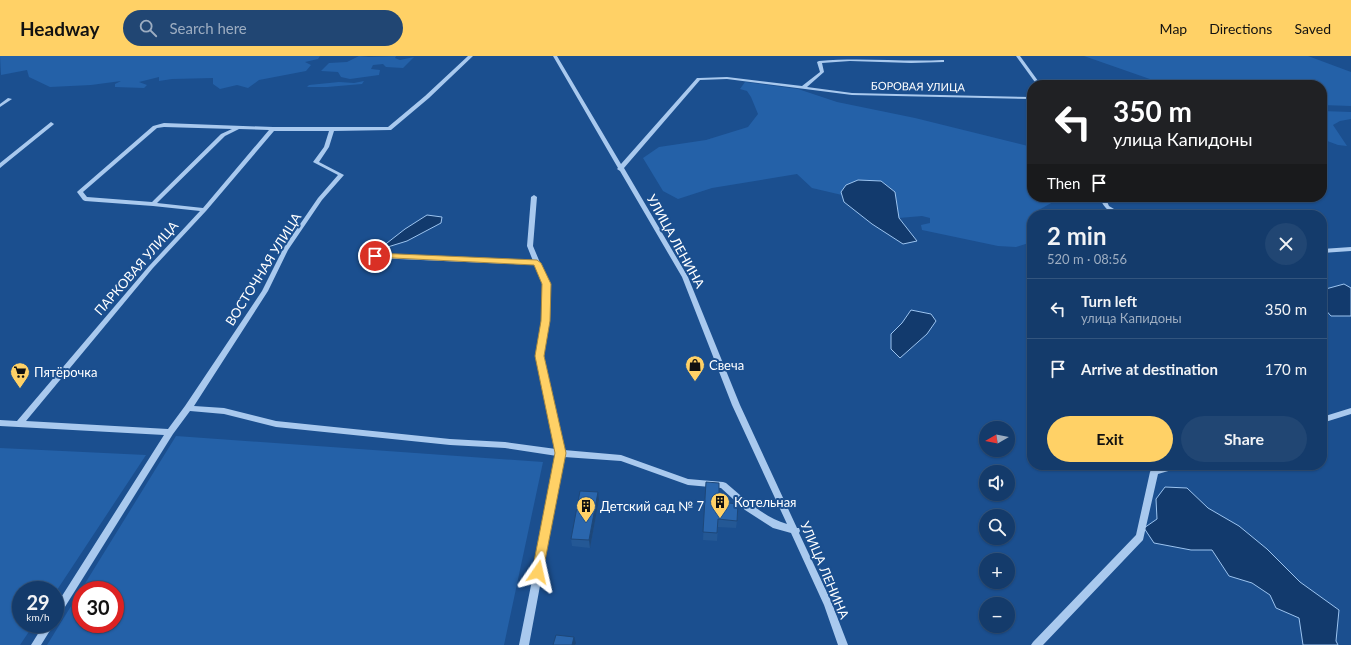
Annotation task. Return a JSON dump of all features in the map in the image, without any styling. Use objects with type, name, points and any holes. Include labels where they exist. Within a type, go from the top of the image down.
[{"type":"street","points":[[204,210],[153,204],[85,199],[80,192],[155,127],[164,125],[273,129],[389,129],[427,97],[471,56]]},
{"type":"street","name":"УЛИЦА ЛЕНИНА","points":[[555,56],[620,169],[685,277],[736,405],[796,530],[828,604],[843,645]]},
{"type":"street","points":[[1018,56],[1035,80]]},
{"type":"street","points":[[804,87],[822,72],[819,62],[842,59],[871,62],[942,61]]},
{"type":"street","name":"БОРОВАЯ УЛИЦА","points":[[620,169],[699,79],[727,78],[852,94],[1027,98]]},
{"type":"street","points":[[0,106],[10,99]]},
{"type":"street","points":[[0,166],[51,124]]},
{"type":"street","points":[[153,204],[223,136],[240,127]]},
{"type":"street","name":"ПАРКОВАЯ УЛИЦА","points":[[19,424],[151,267],[204,210],[273,129]]},
{"type":"street","name":"ВОСТОЧНАЯ УЛИЦА","points":[[64,601],[170,432],[188,408],[265,292],[285,250],[320,199],[341,175],[316,162],[325,152],[331,140],[332,129]]},
{"type":"street","points":[[524,645],[561,453],[540,356],[545,321],[546,284],[530,246],[534,197]]},
{"type":"street","points":[[1104,202],[1107,207],[1112,210]]},
{"type":"street","points":[[1327,251],[1351,249]]},
{"type":"street","points":[[367,261],[375,256],[537,263]]},
{"type":"street","points":[[188,408],[224,411],[276,424],[450,442],[505,445],[561,453],[621,458],[643,464],[688,482],[723,485],[748,507],[776,525],[796,530]]},
{"type":"street","points":[[1327,418],[1351,411]]},
{"type":"street","points":[[0,423],[170,432]]},
{"type":"street","points":[[1036,645],[1084,593],[1140,537],[1154,472],[1161,470]]},
{"type":"street","points":[[36,645],[43,633]]},
{"type":"shaded area","points":[[0,56],[320,56],[318,59],[305,62],[311,65],[306,71],[259,80],[248,88],[237,85],[220,89],[213,84],[213,78],[172,79],[159,81],[159,77],[139,82],[147,85],[144,88],[115,87],[115,84],[121,81],[91,85],[50,87],[29,77],[27,70],[1,75]]},
{"type":"shaded area","points":[[359,56],[396,56],[395,58],[400,60],[414,57],[403,68],[386,67],[383,64],[373,65],[371,69],[380,70],[379,75],[350,79],[341,77],[338,72],[321,71],[329,63],[347,62]]},
{"type":"shaded area","points":[[1084,56],[1308,56],[1351,72],[1351,106],[1327,105],[1327,80],[1153,80]]},
{"type":"shaded area","points":[[364,81],[362,84],[307,87],[309,85],[339,82],[354,83]]},
{"type":"shaded area","points":[[745,82],[798,89],[837,102],[915,118],[1027,146],[1027,202],[1053,202],[1039,210],[1027,210],[1027,244],[1016,247],[998,246],[922,230],[921,225],[930,223],[930,218],[922,216],[899,218],[895,192],[841,192],[842,195],[812,188],[797,174],[712,188],[678,199],[663,191],[643,158],[659,147],[706,140],[748,127],[758,114],[747,91],[740,89]]},
{"type":"shaded area","points":[[1327,111],[1351,112],[1351,119],[1340,121],[1333,125],[1347,146],[1338,145],[1327,141]]},
{"type":"shaded area","points":[[858,180],[881,181],[895,192],[899,218],[917,241],[903,244],[872,224],[844,202],[841,192],[846,185]]},
{"type":"shaded area","points":[[427,215],[442,217],[441,223],[407,241],[378,250],[405,229]]},
{"type":"shaded area","points":[[1344,284],[1351,288],[1351,316],[1331,316],[1327,312],[1327,289]]},
{"type":"shaded area","points":[[911,310],[931,314],[936,321],[927,334],[900,358],[891,349],[891,334],[902,323]]},
{"type":"shaded area","points":[[176,436],[543,462],[504,645],[47,645],[54,633],[64,633],[64,617],[72,604],[72,633],[124,633],[124,581],[87,581]]},
{"type":"shaded area","points":[[0,448],[146,455],[63,581],[12,581],[12,633],[28,633],[20,645],[0,645]]},
{"type":"shaded area","points":[[1165,487],[1187,488],[1208,508],[1239,526],[1267,549],[1300,582],[1339,610],[1336,641],[1338,645],[1303,645],[1299,618],[1276,608],[1270,595],[1252,583],[1229,576],[1212,550],[1191,550],[1154,543],[1144,528],[1157,519],[1156,499]]},
{"type":"building","name":"Котельная","points":[[706,482],[719,483],[719,502],[738,504],[737,521],[718,519],[717,533],[703,532]]},
{"type":"building","name":"Детский сад № 7","points":[[580,491],[598,492],[589,540],[571,539]]},
{"type":"building","points":[[556,635],[574,637],[572,645],[553,645]]},
{"type":"place","name":"Свеча","points":[[695,382]]},
{"type":"place","name":"Пятёрочка","points":[[20,389]]},
{"type":"place","name":"Котельная","points":[[720,519]]},
{"type":"place","name":"Детский сад № 7","points":[[586,523]]},
{"type":"route","points":[[375,256],[439,257],[537,263],[546,284],[545,321],[540,356],[561,453],[538,572]]}]
